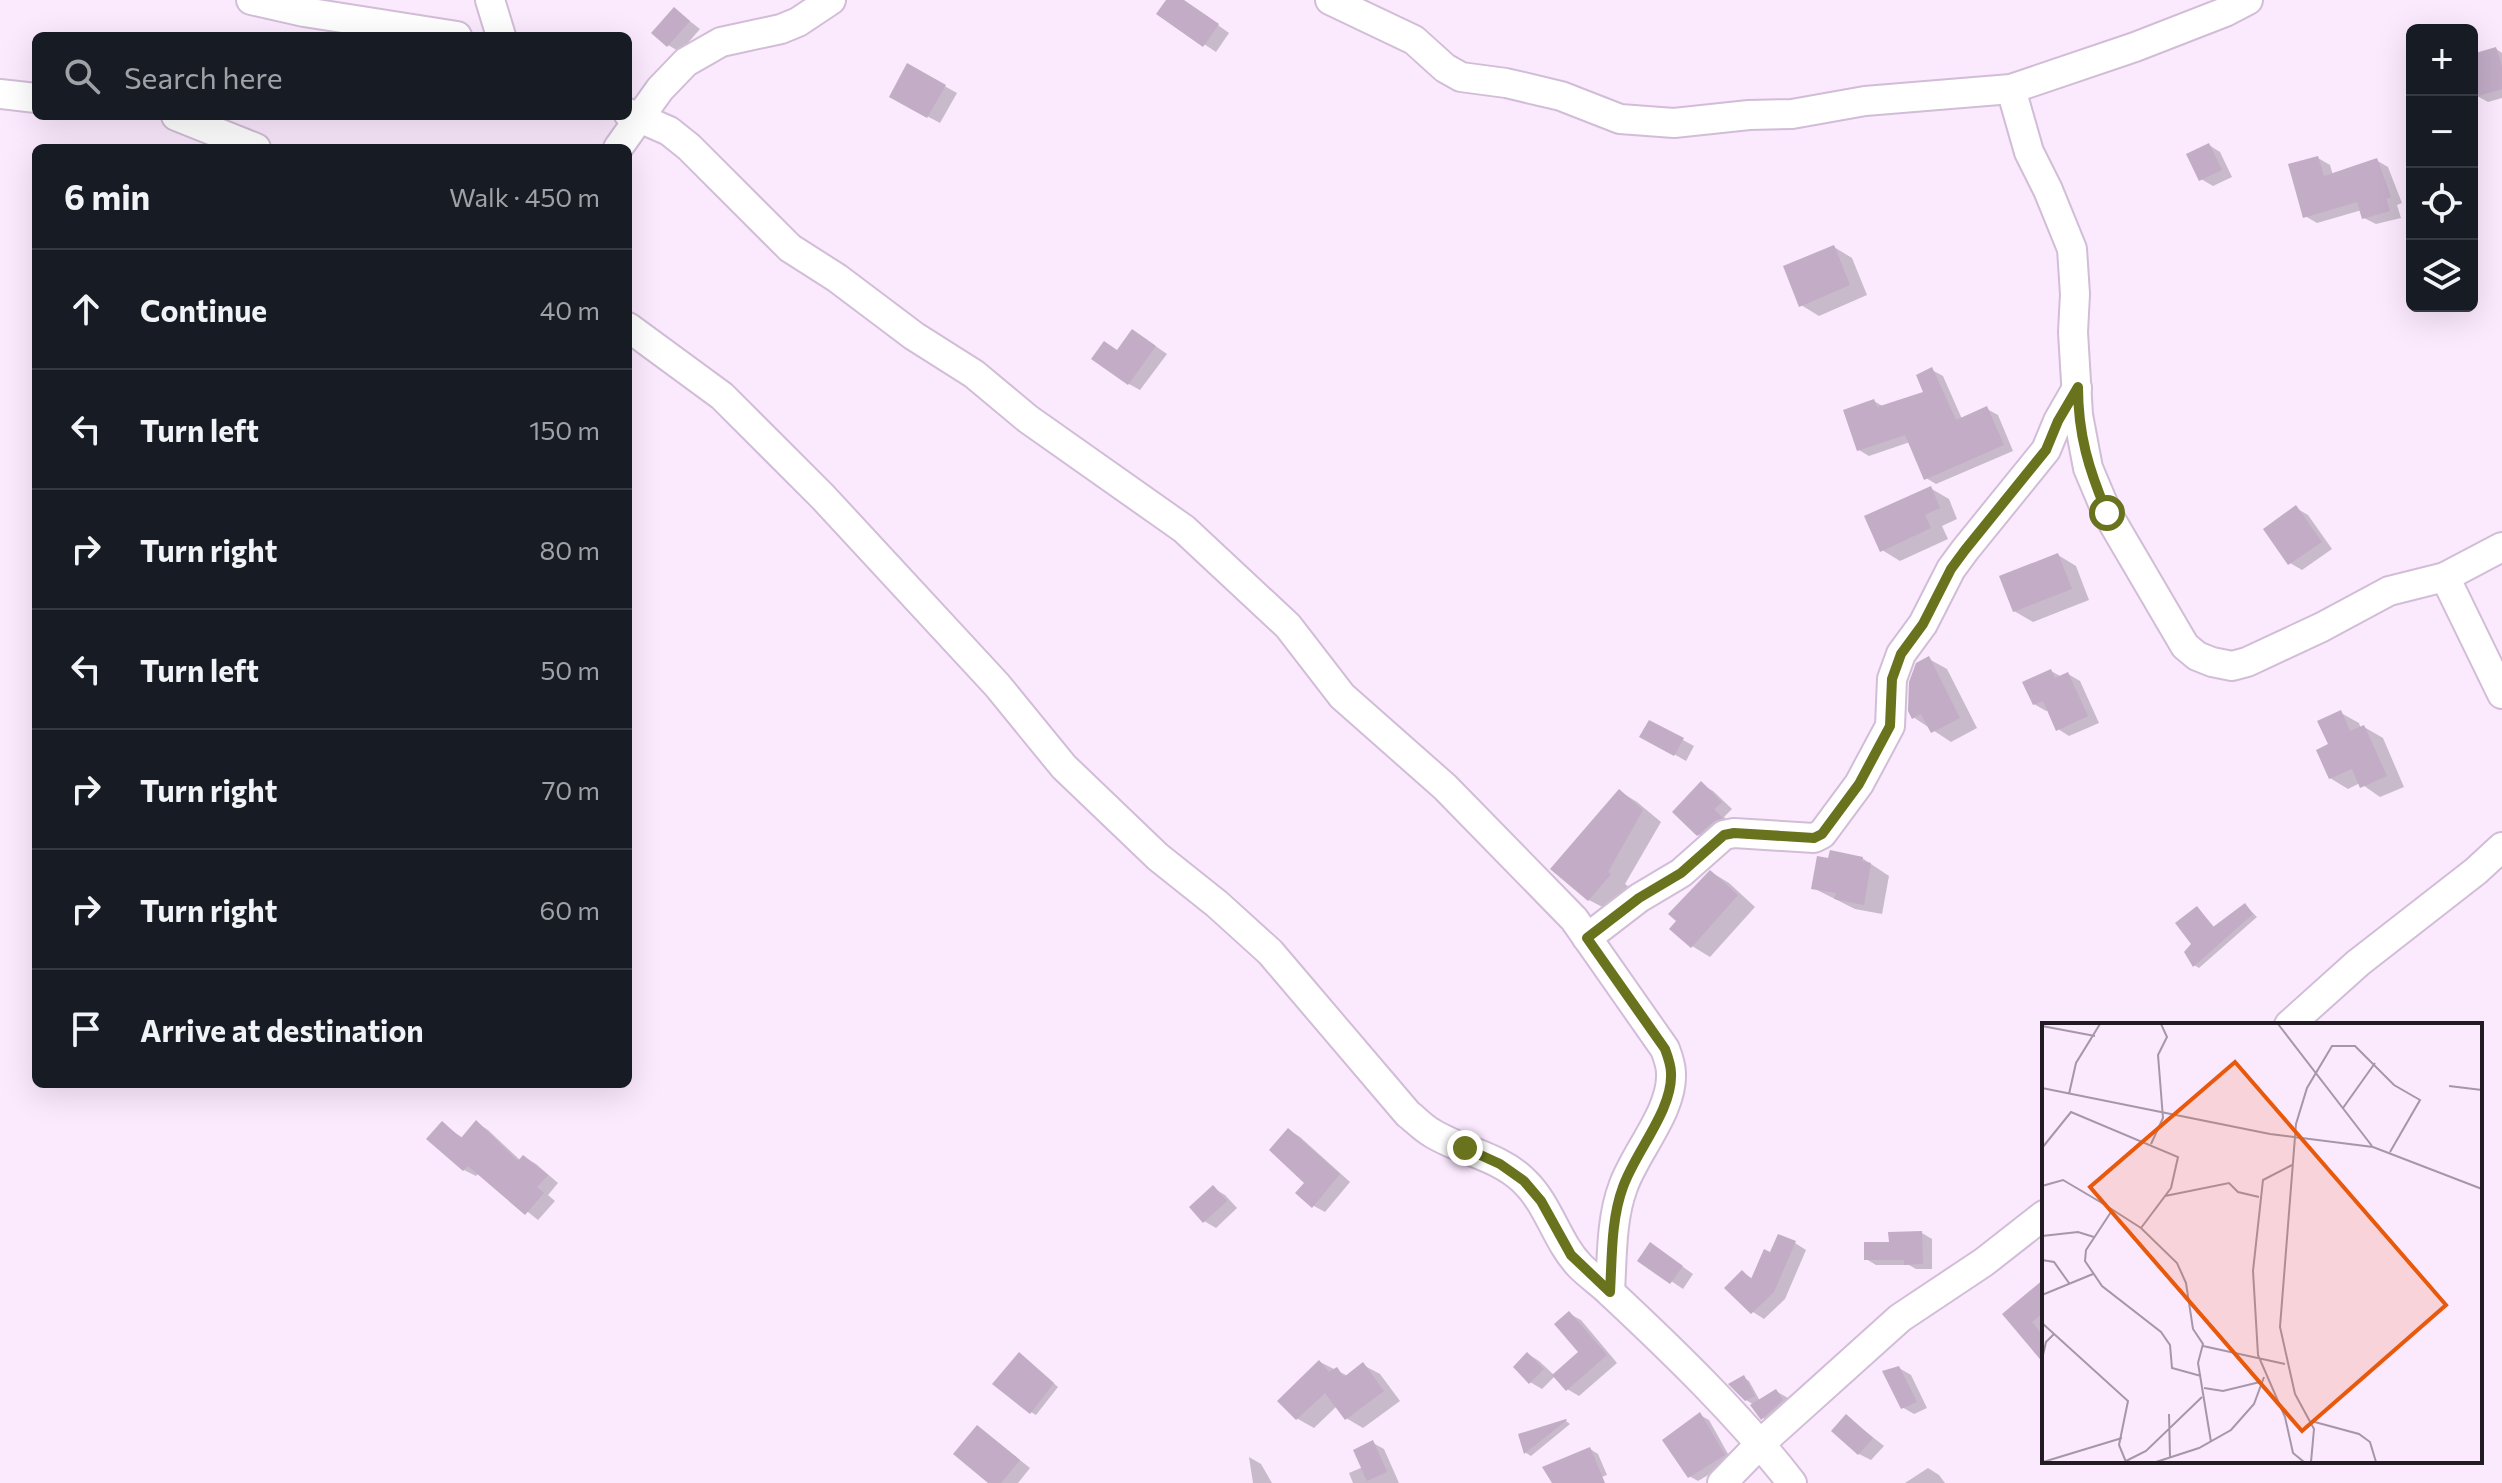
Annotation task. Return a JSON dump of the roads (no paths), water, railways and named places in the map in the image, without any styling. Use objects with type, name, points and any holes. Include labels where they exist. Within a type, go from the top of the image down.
[{"type":"street","points":[[251,0],[304,12],[432,32]]},
{"type":"street","points":[[831,0],[781,29],[721,42],[703,51],[686,62],[633,115],[669,131],[689,147],[790,248],[837,278],[914,336],[974,374],[1028,419],[1184,529],[1288,626],[1342,696],[1445,787],[1574,919],[1665,1049],[1671,1070],[1671,1084],[1663,1108],[1630,1169],[1621,1194],[1614,1233],[1610,1292]]},
{"type":"street","points":[[1330,0],[1414,40],[1454,74],[1561,96],[1620,119],[1674,123],[1792,114],[1865,101],[2011,89],[2135,47],[2248,0]]},
{"type":"street","points":[[2011,89],[2029,152],[2072,249],[2078,415],[2088,468],[2102,502],[2185,646],[2197,656],[2232,666],[2247,662],[2389,591],[2445,577],[2502,547]]},
{"type":"street","points":[[186,120],[246,144]]},
{"type":"street","points":[[621,144],[628,136],[632,120]]},
{"type":"street","points":[[632,330],[722,396],[812,486],[997,685],[1072,776],[1158,857],[1270,952],[1408,1114],[1429,1132],[1500,1164],[1524,1181],[1546,1210],[1571,1255],[1760,1444],[1792,1483]]},
{"type":"street","points":[[1587,938],[1639,898],[1681,873],[1724,835],[1814,838],[1822,834],[1859,784],[1890,726],[1892,679],[1901,654],[1923,624],[1951,569],[2046,450],[2058,421],[2078,387]]},
{"type":"street","points":[[2445,577],[2502,694]]},
{"type":"street","points":[[2291,1023],[2358,963],[2502,847]]},
{"type":"street","points":[[1722,1483],[1760,1444],[1900,1318],[1984,1262],[2042,1217]]}]
